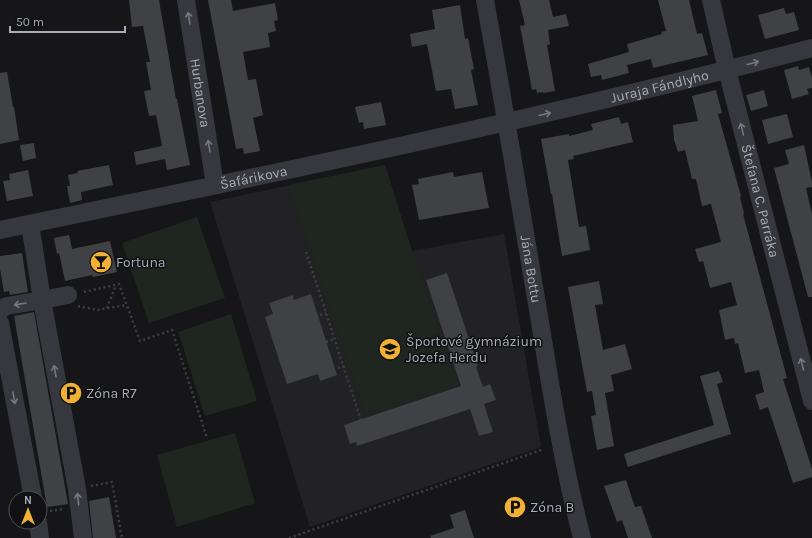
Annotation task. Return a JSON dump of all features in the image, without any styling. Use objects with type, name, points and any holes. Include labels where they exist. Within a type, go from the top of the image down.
[{"type":"street","name":"Hurbanova","points":[[186,0],[215,185]]},
{"type":"street","name":"Jána Bottu","points":[[485,0],[558,426],[572,498],[582,538]]},
{"type":"street","name":"Štefana C. Parráka","points":[[711,0],[727,70],[812,402]]},
{"type":"street","name":"Juraja Fándlyho","points":[[507,123],[812,48]]},
{"type":"street","name":"Šafárikova","points":[[0,230],[507,123]]},
{"type":"street","points":[[30,224],[40,269],[42,300],[78,497],[83,538]]},
{"type":"street","points":[[0,311],[7,306],[68,295]]},
{"type":"street","points":[[0,323],[4,360],[31,490]]},
{"type":"path","points":[[306,252],[361,420]]},
{"type":"path","points":[[127,305],[97,310],[70,304],[68,295],[119,284],[127,305],[140,341],[172,330],[207,438]]},
{"type":"path","points":[[107,309],[116,285]]},
{"type":"path","points":[[320,315],[326,313]]},
{"type":"path","points":[[326,342],[335,339]]},
{"type":"path","points":[[338,368],[344,366]]},
{"type":"path","points":[[289,538],[544,449]]},
{"type":"path","points":[[48,514],[78,497],[112,482],[122,538]]},
{"type":"shaded area","name":"Športové gymnázium Jozefa Herdu","points":[[385,165],[412,251],[504,234],[541,447],[310,527],[210,202]]},
{"type":"shaded area","points":[[385,165],[457,385],[366,415],[288,185]]},
{"type":"shaded area","points":[[197,217],[225,298],[149,323],[122,243]]},
{"type":"shaded area","points":[[231,314],[257,401],[205,416],[178,332]]},
{"type":"shaded area","points":[[235,433],[255,503],[177,527],[157,455]]},
{"type":"building","points":[[129,0],[159,0],[176,99],[190,165],[167,170],[165,159],[136,165],[134,152],[162,146],[156,115],[149,116],[144,91],[151,90],[146,62],[150,62],[143,26],[132,27]]},
{"type":"building","points":[[208,0],[231,0],[233,11],[275,3],[278,20],[274,21],[276,31],[268,33],[270,47],[243,52],[248,80],[256,79],[263,115],[253,118],[260,151],[244,154],[243,148],[236,149]]},
{"type":"building","points":[[519,0],[549,0],[553,17],[566,14],[569,26],[548,30],[550,44],[547,45],[555,91],[537,93],[536,89],[532,90],[520,26],[525,25]]},
{"type":"building","points":[[658,0],[689,0],[697,34],[702,33],[708,55],[653,68],[651,59],[627,65],[629,73],[602,80],[601,75],[591,77],[588,64],[629,52],[627,44],[662,34],[661,32],[666,31]]},
{"type":"building","points":[[460,5],[465,39],[468,38],[474,69],[471,70],[478,105],[455,109],[451,89],[436,91],[427,44],[412,47],[410,34],[435,29],[432,10]]},
{"type":"building","points":[[784,8],[786,14],[794,12],[799,30],[765,39],[758,15]]},
{"type":"building","points":[[798,66],[799,70],[809,67],[812,78],[812,88],[807,89],[809,94],[792,99],[784,70]]},
{"type":"building","points":[[7,72],[19,140],[0,144],[0,73]]},
{"type":"building","points":[[716,90],[722,113],[718,114],[741,196],[743,214],[787,378],[783,379],[812,469],[812,477],[793,483],[768,407],[760,410],[755,395],[764,392],[759,370],[745,373],[738,343],[735,344],[734,338],[725,340],[719,310],[737,305],[731,282],[710,288],[703,261],[699,262],[695,249],[721,242],[711,204],[702,206],[696,179],[692,179],[685,150],[678,152],[674,140],[673,125],[698,121],[692,96]]},
{"type":"building","points":[[764,90],[768,106],[751,111],[746,95]]},
{"type":"building","points":[[381,102],[386,125],[364,129],[363,122],[359,123],[355,107]]},
{"type":"building","points":[[787,114],[793,137],[768,144],[762,120]]},
{"type":"building","points":[[619,117],[621,124],[628,122],[633,142],[573,156],[574,159],[568,160],[579,227],[586,226],[590,250],[562,256],[541,139],[569,134],[569,136],[593,130],[591,124]]},
{"type":"building","points":[[34,143],[36,158],[23,161],[20,145]]},
{"type":"building","points":[[804,145],[812,182],[812,187],[806,188],[812,214],[812,297],[808,297],[774,168],[789,164],[785,150]]},
{"type":"building","points":[[109,165],[113,185],[81,192],[82,200],[70,203],[67,186],[70,186],[68,175],[78,173],[77,171]]},
{"type":"building","points":[[28,170],[33,196],[7,201],[3,181],[10,180],[9,174]]},
{"type":"building","points":[[453,172],[454,177],[482,172],[489,208],[419,220],[412,185],[419,184],[418,179]]},
{"type":"building","points":[[69,235],[72,249],[110,241],[117,272],[93,277],[92,275],[65,281],[54,238]]},
{"type":"building","points":[[22,253],[28,292],[10,295],[9,291],[4,292],[0,269],[0,256]]},
{"type":"building","points":[[447,273],[478,366],[476,367],[483,387],[490,384],[496,400],[484,404],[493,432],[479,436],[470,409],[357,446],[356,442],[350,444],[344,425],[461,386],[426,280]]},
{"type":"building","points":[[599,281],[603,304],[595,305],[603,350],[625,344],[632,369],[611,375],[614,391],[605,393],[614,446],[597,450],[591,416],[596,415],[592,391],[587,392],[568,287]]},
{"type":"building","points":[[311,294],[337,375],[320,381],[318,374],[287,384],[265,317],[273,314],[269,303],[293,295],[294,300]]},
{"type":"building","points":[[34,312],[68,504],[48,507],[48,490],[44,490],[14,316]]},
{"type":"building","points":[[719,371],[723,382],[717,384],[731,434],[628,467],[624,454],[714,425],[700,376]]},
{"type":"building","points":[[626,480],[635,507],[641,506],[652,538],[628,538],[622,520],[617,522],[604,486]]},
{"type":"building","points":[[109,497],[116,538],[93,538],[89,501]]},
{"type":"building","points":[[465,510],[474,538],[431,538],[430,536],[454,528],[450,515]]},
{"type":"place","name":"Fortuna","points":[[101,262]]},
{"type":"place","name":"Športové gymnázium Jozefa Herdu","points":[[390,349]]},
{"type":"place","name":"Zóna R7","points":[[71,393]]},
{"type":"place","name":"Zóna B","points":[[515,507]]}]
